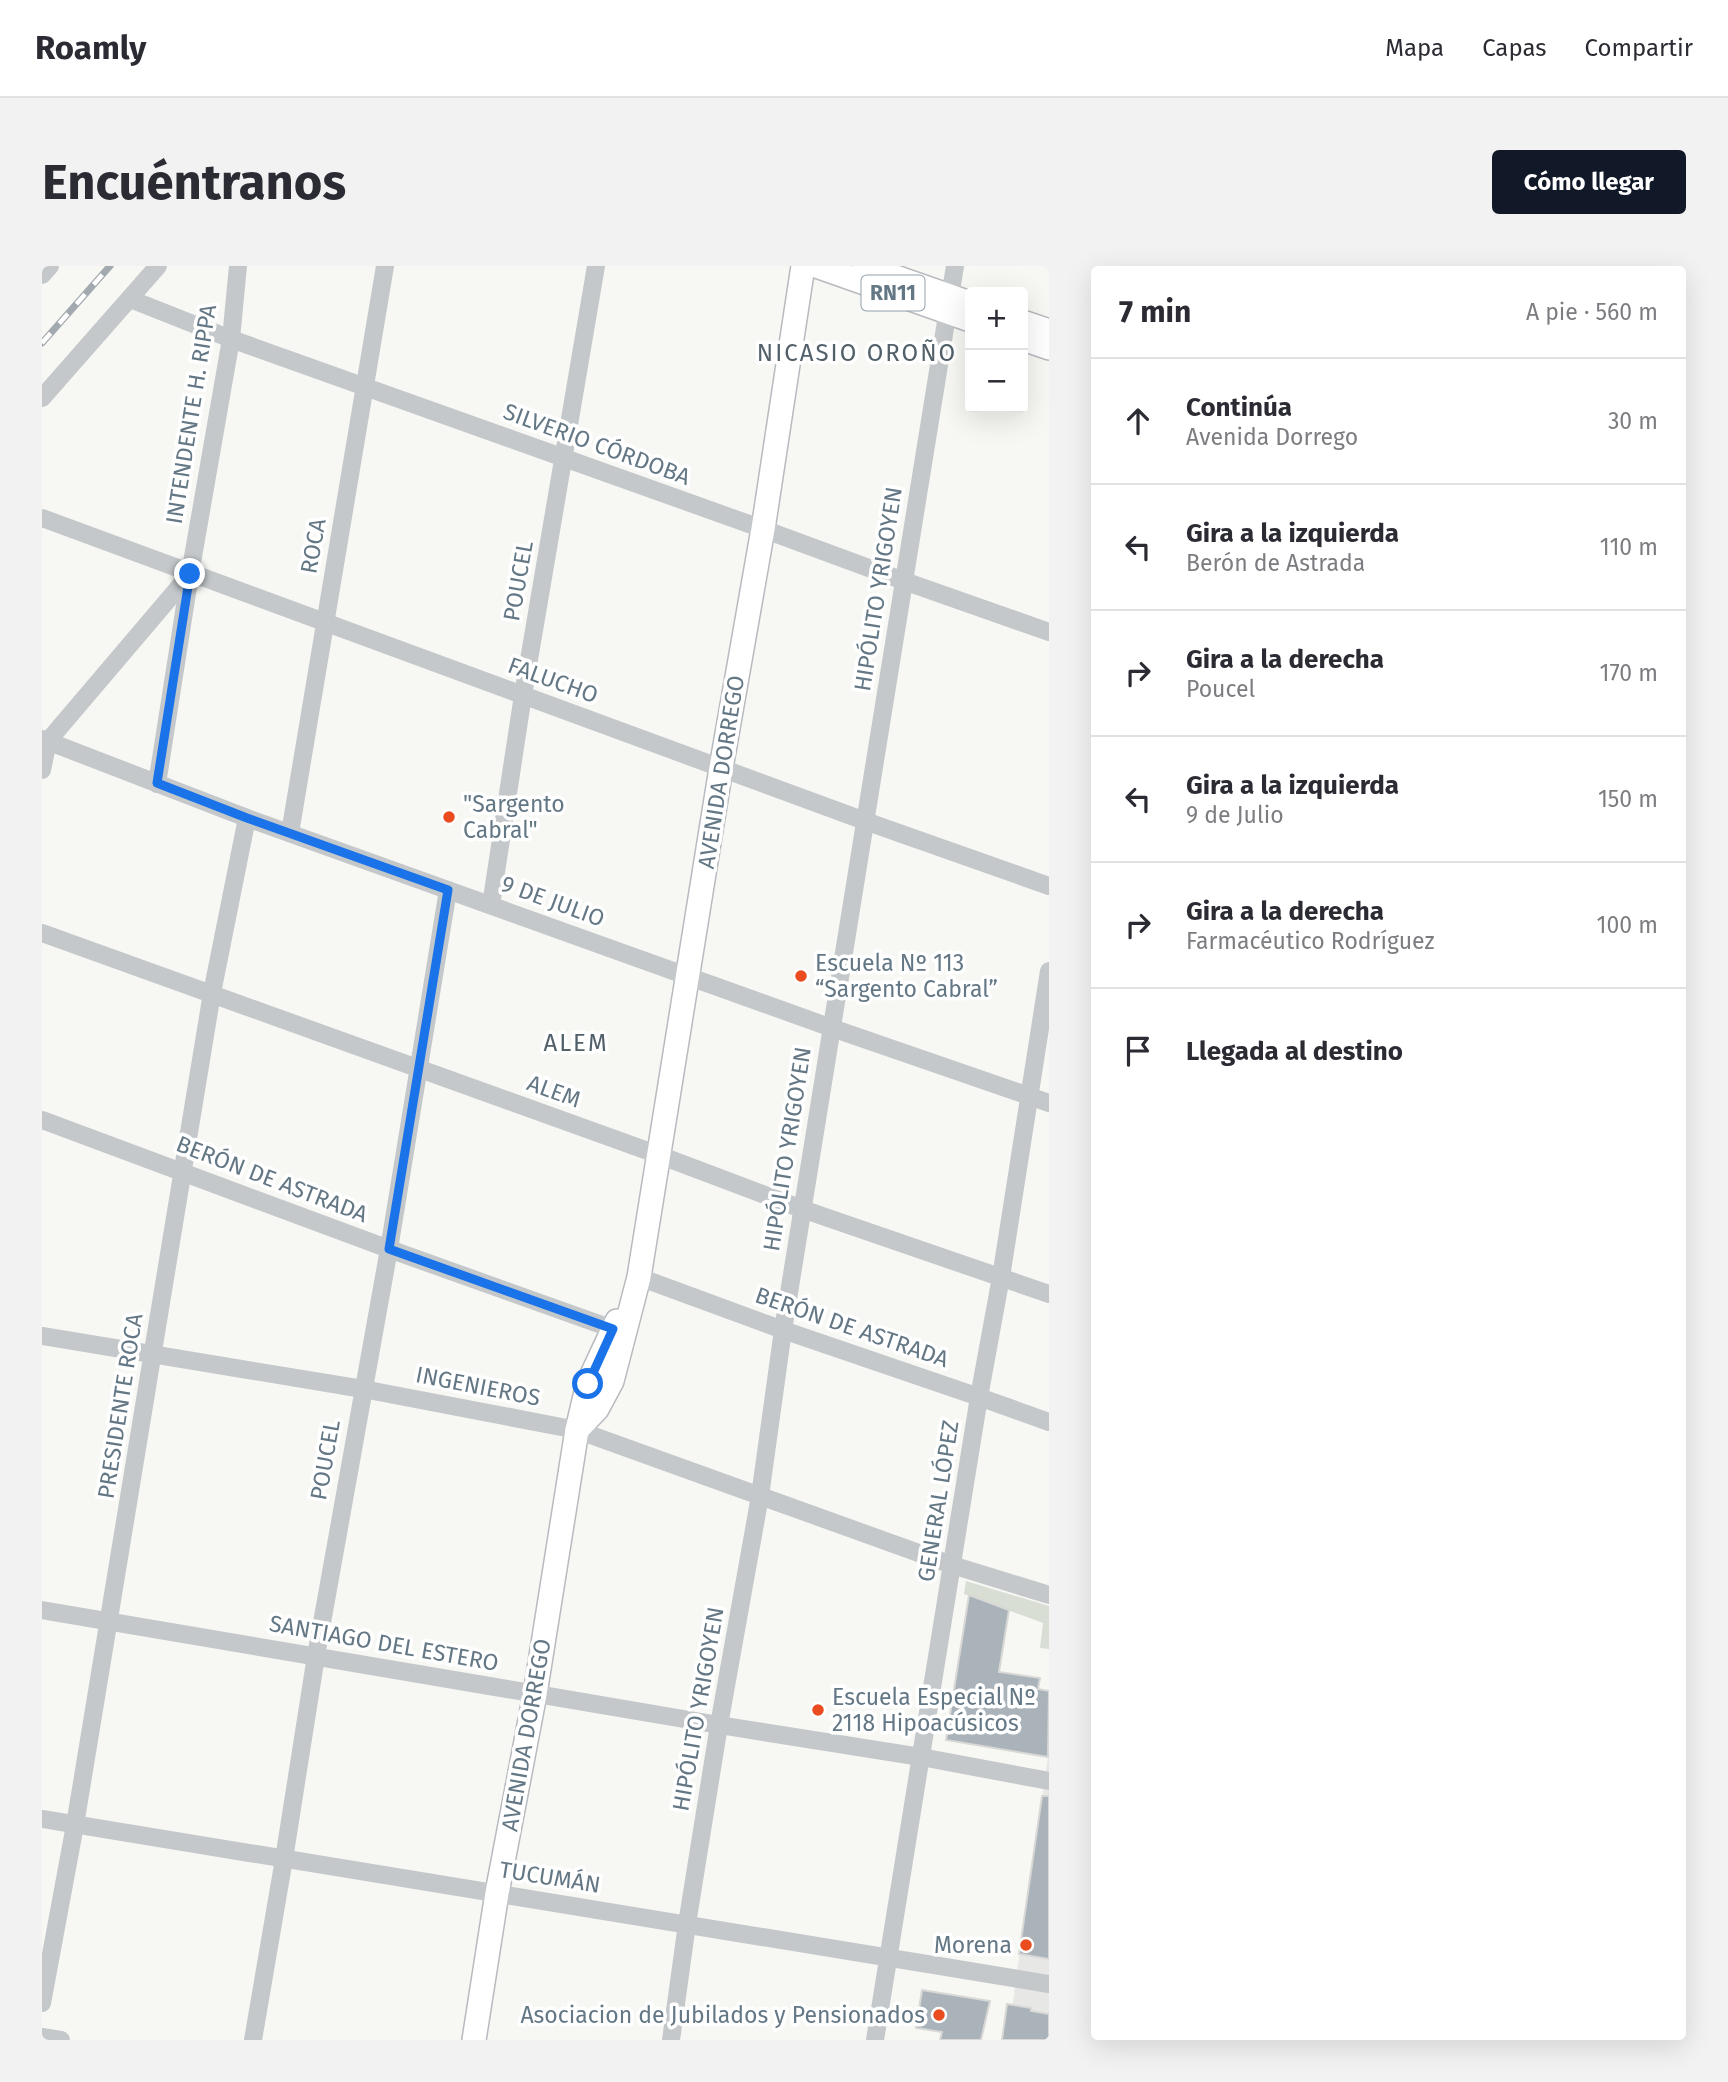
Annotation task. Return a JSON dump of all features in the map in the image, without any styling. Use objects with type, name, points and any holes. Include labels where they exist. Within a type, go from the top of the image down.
[{"type":"main road","name":"AVENIDA DORREGO","points":[[577,1430],[597,1409],[612,1381],[639,1277],[721,768],[763,529],[803,266]]},
{"type":"main road","name":"RN11","points":[[816,266],[956,304]]},
{"type":"main road","name":"RN11","points":[[864,266],[956,304]]},
{"type":"main road","points":[[1028,324],[1049,331]]},
{"type":"main road","points":[[1028,341],[1049,348]]},
{"type":"main road","name":"AVENIDA DORREGO","points":[[474,2040],[497,1893],[535,1694],[577,1430],[588,1384],[639,1277]]},
{"type":"street","points":[[42,275],[49,266]]},
{"type":"street","points":[[42,398],[158,266]]},
{"type":"street","name":"INTENDENTE H. RIPPA","points":[[157,783],[231,339],[238,266]]},
{"type":"street","name":"ROCA","points":[[290,834],[385,266]]},
{"type":"street","name":"POUCEL","points":[[491,905],[523,695],[596,266]]},
{"type":"street","name":"HIPÓLITO YRIGOYEN","points":[[671,2040],[687,1924],[760,1496],[802,1209],[904,582],[956,304],[955,266]]},
{"type":"street","name":"SILVERIO CÓRDOBA","points":[[130,299],[231,339],[1049,632]]},
{"type":"street","name":"FALUCHO","points":[[42,518],[865,821],[1049,886]]},
{"type":"street","points":[[42,769],[45,740],[190,574]]},
{"type":"street","name":"9 DE JULIO","points":[[45,740],[290,834],[832,1028],[1049,1102]]},
{"type":"street","name":"PRESIDENTE ROCA","points":[[42,2003],[75,1825],[212,993],[247,818]]},
{"type":"street","name":"POUCEL","points":[[253,2040],[448,890]]},
{"type":"street","name":"ALEM","points":[[42,933],[802,1209],[1049,1294]]},
{"type":"street","name":"GENERAL LÓPEZ","points":[[875,2040],[979,1396],[1002,1277],[1049,971]]},
{"type":"street","name":"BERÓN DE ASTRADA","points":[[42,1120],[613,1329]]},
{"type":"street","name":"BERÓN DE ASTRADA","points":[[639,1277],[1049,1422]]},
{"type":"street","points":[[613,1329],[618,1361]]},
{"type":"street","name":"INGENIEROS","points":[[42,1336],[363,1389],[577,1430],[952,1565],[1049,1595]]},
{"type":"street","name":"SANTIAGO DEL ESTERO","points":[[42,1610],[921,1757],[1049,1781]]},
{"type":"street","name":"TUCUMÁN","points":[[42,1819],[1049,1984]]},
{"type":"street","points":[[42,2037],[61,2040]]},
{"type":"shaded area","points":[[966,1581],[1049,1606],[1049,1649],[1040,1648],[1043,1623],[964,1594]]},
{"type":"shaded area","points":[[1049,1750],[1049,2040],[1008,2040],[1016,1979]]},
{"type":"building","points":[[969,1595],[1009,1610],[999,1672],[1040,1678],[1038,1689],[1049,1691],[1048,1757],[946,1740]]},
{"type":"building","points":[[1042,1796],[1049,1796],[1049,1959],[1019,1954]]},
{"type":"building","name":"Asociacion de Jubilados y Pensionados","points":[[922,1990],[990,2001],[981,2040],[940,2040],[942,2032],[916,2028]]},
{"type":"building","points":[[1007,2004],[1049,2014],[1049,2040],[1002,2040]]},
{"type":"railway","points":[[42,343],[110,266]]},
{"type":"place","name":"\"Sargento Cabral\"","points":[[449,817]]},
{"type":"place","name":"Escuela Nº 113 “Sargento Cabral”","points":[[801,976]]},
{"type":"place","name":"Escuela Especial Nº 2118 Hipoacúsicos","points":[[818,1710]]},
{"type":"place","name":"Morena","points":[[1026,1945]]},
{"type":"place","name":"Asociacion de Jubilados y Pensionados","points":[[939,2015]]},
{"type":"district","name":"NICASIO OROÑO","points":[[857,353]]},
{"type":"district","name":"ALEM","points":[[576,1043]]},
{"type":"route","points":[[190,574],[157,783],[448,890],[389,1249],[613,1329],[588,1384]]}]
